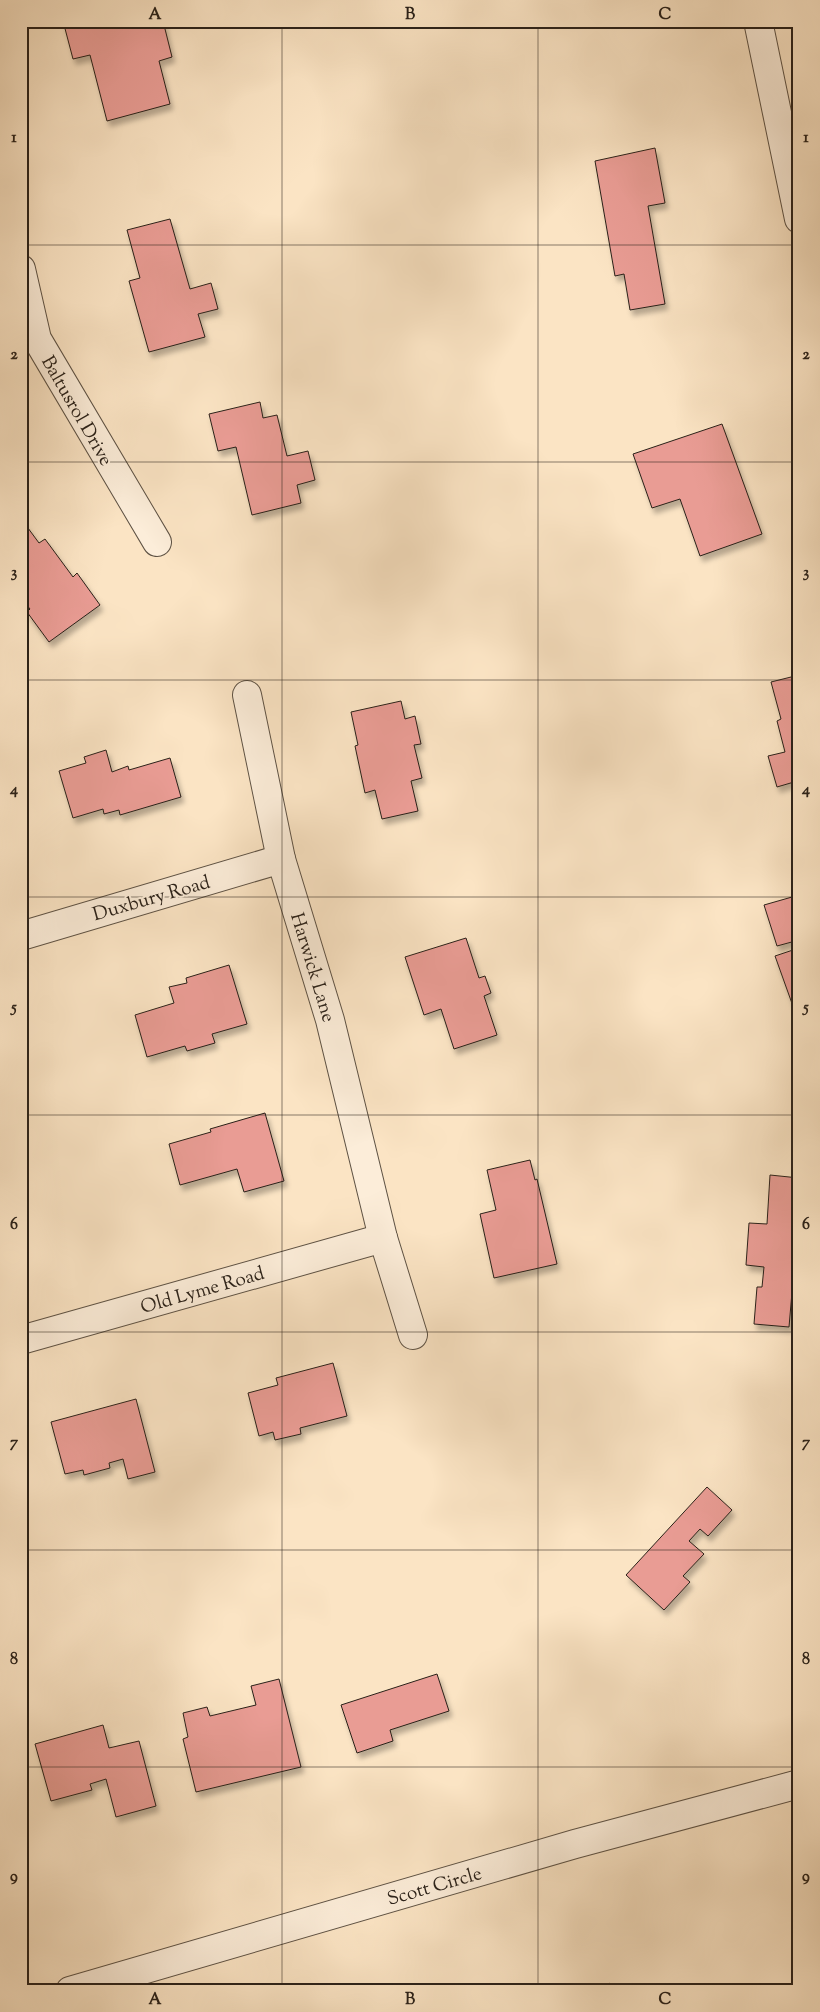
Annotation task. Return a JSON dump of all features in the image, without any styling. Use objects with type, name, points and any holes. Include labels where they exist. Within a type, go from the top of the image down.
[{"type":"street","points":[[758,21],[799,219]]},
{"type":"street","name":"Baltusrol Drive","points":[[21,269],[29,341],[157,542]]},
{"type":"street","name":"Harwick Lane","points":[[247,695],[281,859],[330,1020],[383,1238],[413,1335]]},
{"type":"street","name":"Duxbury Road","points":[[21,936],[281,859]]},
{"type":"street","name":"Old Lyme Road","points":[[21,1340],[383,1238]]},
{"type":"street","name":"Scott Circle","points":[[70,1991],[575,1844],[799,1784]]},
{"type":"building","points":[[63,21],[149,21],[149,24],[163,21],[172,57],[159,61],[170,104],[107,121],[90,55],[73,59]]},
{"type":"building","points":[[655,148],[665,203],[648,206],[665,304],[630,310],[624,274],[615,276],[595,161]]},
{"type":"building","points":[[170,219],[190,289],[211,283],[218,309],[198,314],[205,337],[149,352],[129,281],[140,278],[127,230]]},
{"type":"building","points":[[260,402],[263,418],[277,415],[287,456],[308,451],[315,480],[297,485],[301,503],[252,515],[236,447],[218,451],[209,414]]},
{"type":"building","points":[[722,424],[762,534],[700,556],[680,499],[652,508],[633,454]]},
{"type":"building","points":[[25,524],[39,543],[45,539],[73,577],[77,573],[100,605],[49,642],[27,612],[30,609],[21,599],[21,526]]},
{"type":"building","points":[[799,675],[799,799],[794,782],[777,787],[768,756],[785,752],[777,721],[781,719],[771,682]]},
{"type":"building","points":[[401,701],[405,719],[415,716],[421,744],[414,745],[422,778],[411,781],[418,811],[382,819],[375,790],[365,793],[355,746],[358,745],[351,712]]},
{"type":"building","points":[[106,750],[112,772],[128,766],[129,770],[170,758],[181,797],[120,815],[119,810],[104,814],[103,809],[73,818],[59,771],[86,763],[84,757]]},
{"type":"building","points":[[799,895],[799,940],[777,946],[764,905]]},
{"type":"building","points":[[466,938],[479,978],[485,976],[491,993],[484,996],[497,1035],[454,1049],[441,1009],[424,1015],[405,957]]},
{"type":"building","points":[[799,948],[799,1023],[775,956]]},
{"type":"building","points":[[229,965],[247,1024],[212,1034],[215,1043],[187,1051],[185,1046],[147,1057],[135,1015],[174,1003],[169,987],[187,983],[186,978]]},
{"type":"building","points":[[799,1031],[799,1052],[792,1033]]},
{"type":"building","points":[[265,1113],[284,1181],[244,1192],[237,1169],[180,1185],[169,1144],[211,1132],[210,1129]]},
{"type":"building","points":[[530,1160],[535,1180],[537,1179],[557,1264],[494,1278],[480,1214],[496,1210],[487,1170]]},
{"type":"building","points":[[770,1175],[799,1178],[799,1269],[794,1269],[789,1327],[754,1324],[757,1287],[762,1287],[764,1267],[746,1265],[749,1223],[767,1224]]},
{"type":"building","points":[[333,1363],[347,1416],[300,1428],[301,1434],[275,1440],[273,1432],[259,1436],[248,1393],[278,1385],[276,1378]]},
{"type":"building","points":[[136,1399],[155,1472],[128,1479],[123,1459],[109,1463],[110,1468],[84,1475],[83,1470],[65,1474],[51,1422]]},
{"type":"building","points":[[707,1487],[732,1510],[708,1536],[700,1529],[689,1541],[704,1554],[683,1576],[690,1582],[664,1610],[626,1575]]},
{"type":"building","points":[[437,1674],[449,1711],[390,1730],[393,1741],[357,1753],[341,1705]]},
{"type":"building","points":[[279,1679],[301,1767],[196,1792],[183,1739],[188,1737],[183,1713],[207,1707],[210,1716],[256,1705],[251,1686]]},
{"type":"building","points":[[103,1725],[109,1748],[139,1741],[156,1806],[116,1817],[106,1779],[90,1784],[92,1790],[51,1801],[35,1744]]},
{"type":"building","points":[[609,1983],[619,1991],[603,1991]]}]
